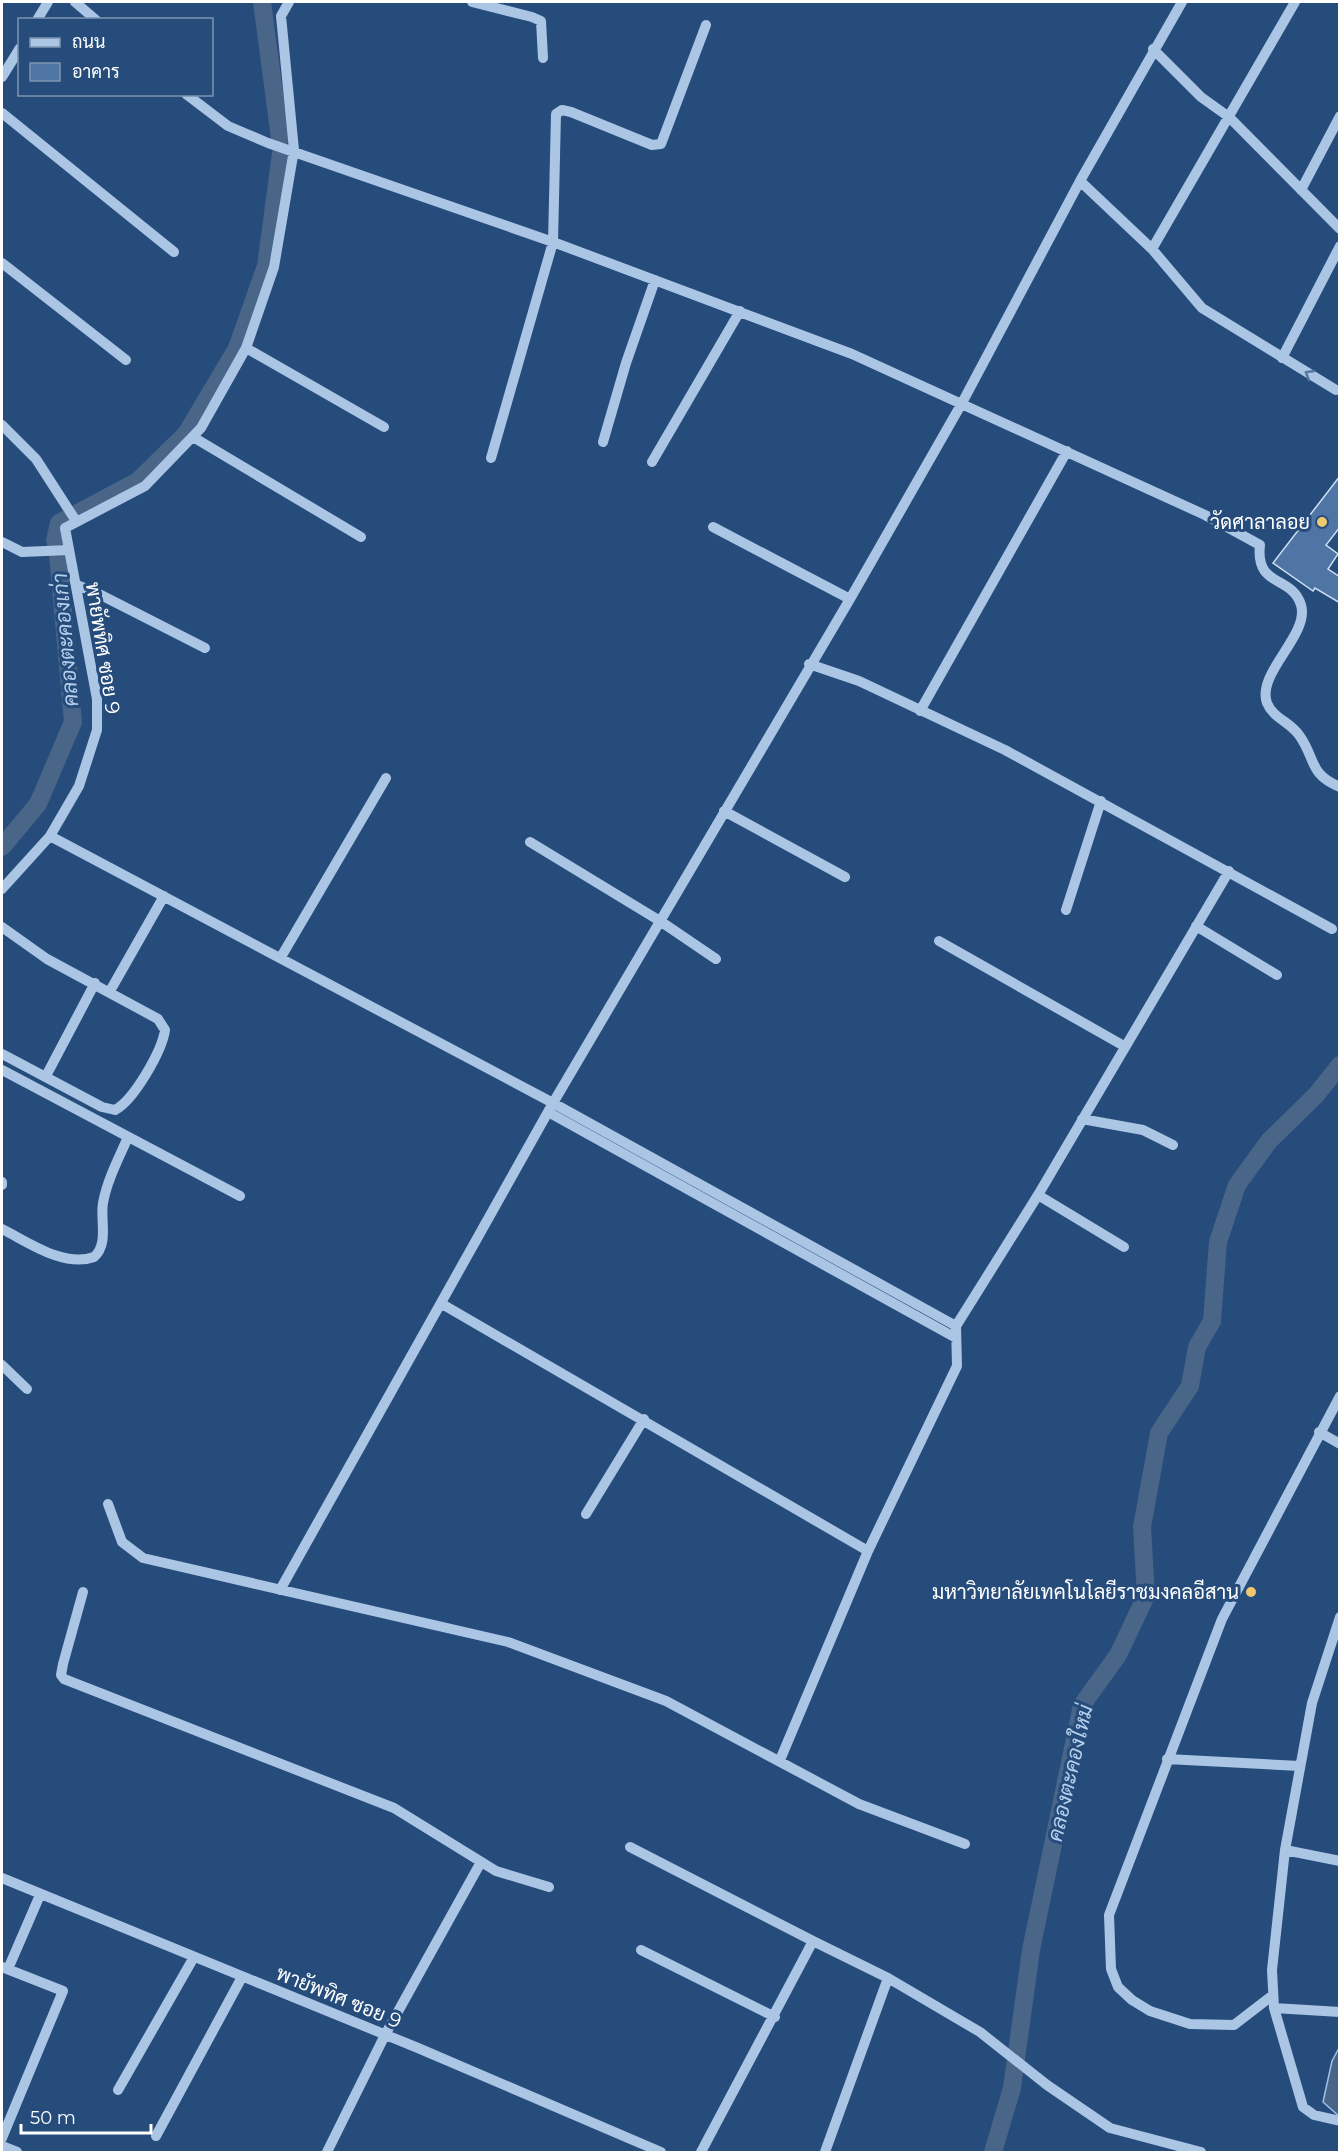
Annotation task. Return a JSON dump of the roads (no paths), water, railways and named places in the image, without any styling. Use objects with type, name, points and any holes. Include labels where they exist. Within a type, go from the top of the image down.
[{"type":"street","points":[[38,18],[48,2]]},
{"type":"street","points":[[75,2],[94,18]]},
{"type":"street","points":[[2,425],[36,459],[76,521],[144,486],[201,428],[246,348],[274,267],[294,150],[281,16],[289,2]]},
{"type":"street","points":[[472,2],[532,16],[541,21],[543,58]]},
{"type":"street","points":[[280,1590],[551,1107],[850,599],[962,403],[1080,181],[1153,49],[1182,2]]},
{"type":"street","points":[[1152,249],[1295,2]]},
{"type":"street","points":[[491,458],[553,242],[556,113],[571,112],[652,145],[661,144],[706,24]]},
{"type":"street","points":[[1153,49],[1201,97],[1229,117],[1340,229]]},
{"type":"street","points":[[2,77],[18,51]]},
{"type":"street","points":[[189,96],[228,126],[268,143],[294,150],[553,242],[852,354],[1205,515],[1260,545],[1259,561],[1263,571],[1296,597],[1302,611],[1293,636],[1267,685],[1266,702],[1278,717],[1299,735],[1318,775],[1340,787]]},
{"type":"street","points":[[2,113],[174,252]]},
{"type":"street","points":[[1301,190],[1340,116]]},
{"type":"street","points":[[1080,181],[1152,249],[1202,308],[1336,390]]},
{"type":"street","points":[[1282,358],[1340,246]]},
{"type":"street","points":[[2,263],[126,360]]},
{"type":"street","points":[[603,442],[655,280]]},
{"type":"street","points":[[652,462],[740,311]]},
{"type":"street","points":[[246,348],[384,427]]},
{"type":"street","points":[[193,437],[361,537]]},
{"type":"street","points":[[920,711],[1068,451]]},
{"type":"street","name":"พายัพทิศ ซอย 9","points":[[2,888],[50,836],[79,786],[97,730],[97,699],[65,528],[76,521]]},
{"type":"street","points":[[713,527],[850,599]]},
{"type":"street","points":[[2,542],[22,552],[69,550]]},
{"type":"street","points":[[75,584],[205,648]]},
{"type":"street","points":[[810,664],[859,681],[1005,750],[1332,929]]},
{"type":"street","points":[[281,957],[386,778]]},
{"type":"street","points":[[1066,910],[1101,801]]},
{"type":"street","points":[[724,811],[845,877]]},
{"type":"street","points":[[50,836],[281,957],[551,1107],[956,1338]]},
{"type":"street","points":[[530,842],[716,958]]},
{"type":"street","points":[[780,1760],[868,1551],[957,1366],[956,1326],[1038,1195],[1229,871]]},
{"type":"street","points":[[110,992],[164,896]]},
{"type":"street","points":[[1196,926],[1277,975]]},
{"type":"street","points":[[2,927],[47,959],[158,1019],[165,1030],[157,1052],[124,1105],[115,1110],[102,1107],[2,1054]]},
{"type":"street","points":[[939,941],[1124,1046]]},
{"type":"street","points":[[46,1076],[95,983]]},
{"type":"street","points":[[2,1070],[240,1196]]},
{"type":"street","points":[[551,1107],[956,1326]]},
{"type":"street","points":[[1082,1119],[1143,1130],[1173,1145]]},
{"type":"street","points":[[2,1229],[50,1253],[69,1258],[94,1257],[101,1246],[103,1203],[128,1137]]},
{"type":"street","points":[[1038,1195],[1124,1247]]},
{"type":"street","points":[[442,1304],[644,1419],[868,1551]]},
{"type":"street","points":[[2,1365],[27,1389]]},
{"type":"street","points":[[1273,1995],[1234,2025],[1216,2027],[1190,2024],[1150,2011],[1132,2000],[1118,1987],[1111,1969],[1109,1915],[1222,1619],[1340,1396]]},
{"type":"street","points":[[586,1514],[644,1419]]},
{"type":"street","points":[[1319,1432],[1340,1444]]},
{"type":"street","points":[[108,1504],[122,1542],[143,1558],[508,1642],[666,1701],[859,1804],[964,1844]]},
{"type":"street","points":[[83,1592],[63,1664],[61,1675],[64,1679],[394,1808],[496,1871],[549,1887]]},
{"type":"street","points":[[1340,1617],[1312,1703],[1285,1850],[1273,1959],[1274,2008],[1304,2107],[1314,2115],[1340,2121]]},
{"type":"street","points":[[1167,1760],[1300,1766]]},
{"type":"street","points":[[630,1847],[888,1978],[980,2032],[1047,2085],[1110,2128],[1194,2152]]},
{"type":"street","points":[[1285,1850],[1340,1861]]},
{"type":"street","points":[[327,2152],[385,2035],[481,1862]]},
{"type":"street","name":"พายัพทิศ ซอย 9","points":[[2,1878],[385,2035],[661,2152]]},
{"type":"street","points":[[2,2138],[63,1991],[5,1968],[40,1895]]},
{"type":"street","points":[[701,2152],[775,2017],[813,1941]]},
{"type":"street","points":[[641,1950],[775,2017]]},
{"type":"street","points":[[118,2090],[194,1957]]},
{"type":"street","points":[[156,2136],[242,1977]]},
{"type":"street","points":[[825,2152],[888,1978]]},
{"type":"street","points":[[1274,2008],[1340,2012]]},
{"type":"street","points":[[2,2146],[17,2152]]},
{"type":"water","points":[[1339,2048],[1339,2116],[1323,2102],[1332,2061]]},
{"type":"waterway","name":"คลองตะคองเก่า","points":[[262,2],[280,138]]},
{"type":"waterway","name":"คลองตะคองเก่า","points":[[78,513],[138,481],[186,434],[237,348],[266,266],[281,153]]},
{"type":"waterway","name":"คลองตะคองเก่า","points":[[55,541],[59,523],[66,519]]},
{"type":"waterway","name":"คลองตะคองเก่า","points":[[2,847],[38,804],[73,722],[58,555]]},
{"type":"waterway","name":"คลองตะคองใหม่","points":[[993,2152],[1012,2088],[1031,1950],[1082,1705],[1118,1655],[1146,1596],[1142,1527],[1159,1433],[1190,1386],[1197,1347],[1212,1321],[1218,1242],[1237,1185],[1269,1141],[1316,1095],[1340,1065]]},
{"type":"place","name":"วัดศาลาลอย","points":[[1322,522]]},
{"type":"place","name":"มหาวิทยาลัยเทคโนโลยีราชมงคลอีสาน","points":[[1251,1592]]}]
